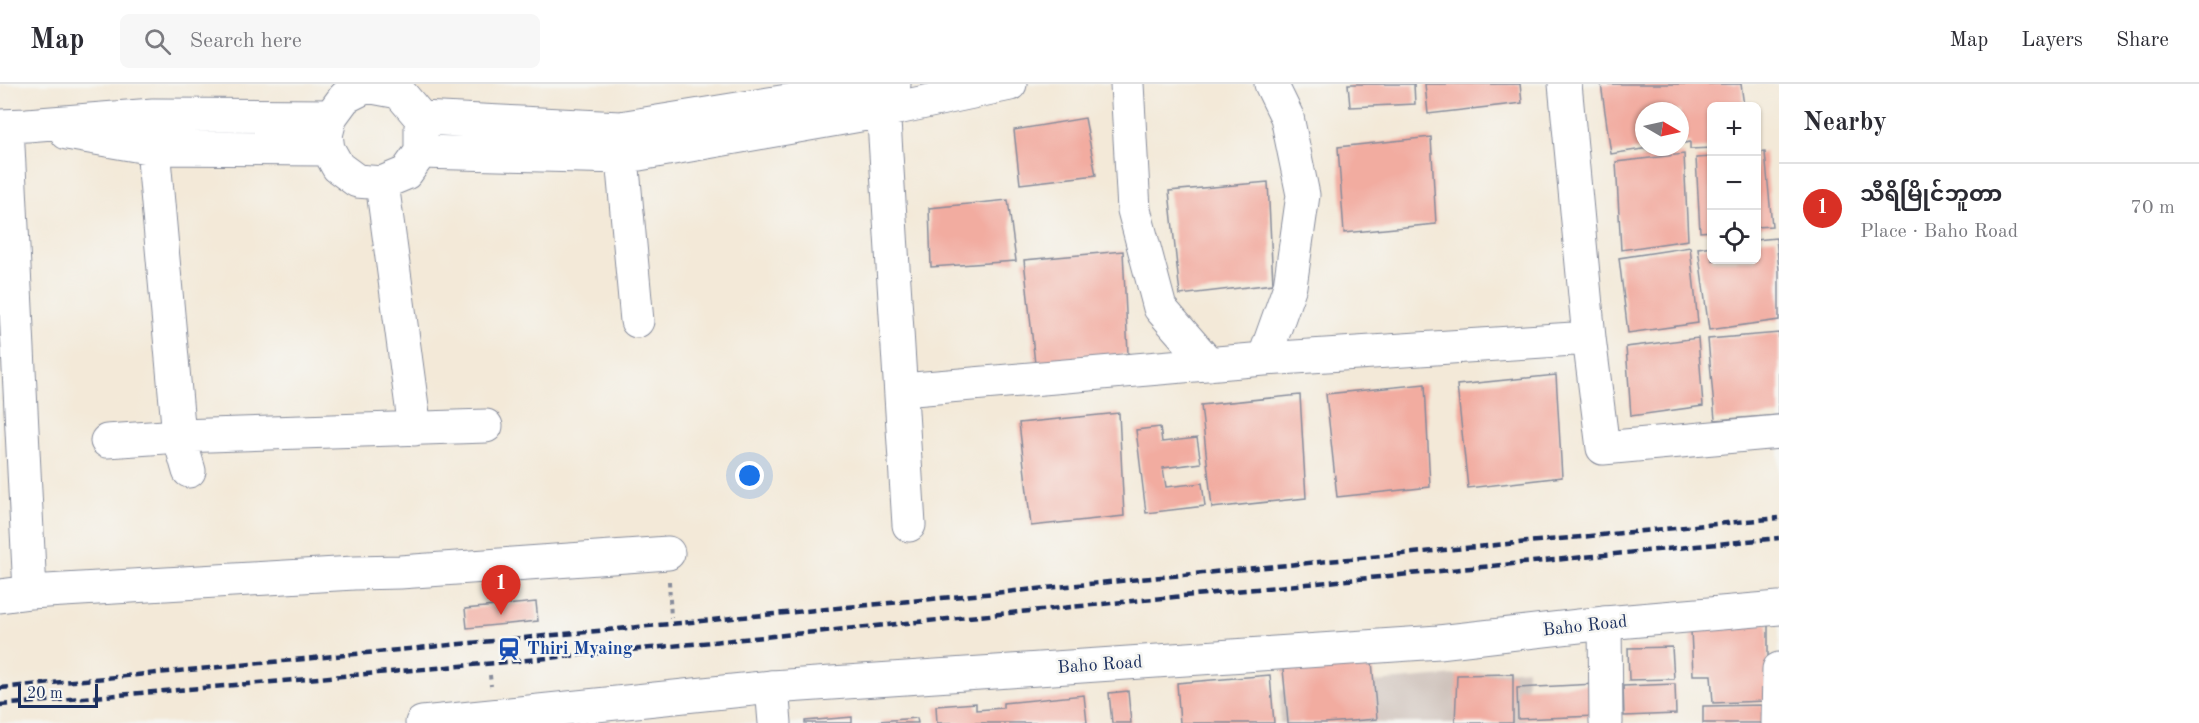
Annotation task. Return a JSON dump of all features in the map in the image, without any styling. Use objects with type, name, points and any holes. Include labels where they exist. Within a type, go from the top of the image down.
[{"type":"street","points":[[421,152],[621,143],[887,94],[1010,84]]},
{"type":"street","points":[[1128,84],[1134,210],[1160,308],[1209,364]]},
{"type":"street","points":[[1264,359],[1290,286],[1303,195],[1287,117],[1271,84]]},
{"type":"street","points":[[1565,84],[1589,338],[1603,448],[1779,432]]},
{"type":"street","points":[[367,86],[399,92],[421,118],[421,152],[405,173],[382,183],[357,181],[338,166],[328,149],[326,135],[331,116],[345,97],[367,86]]},
{"type":"street","points":[[887,94],[909,525]]},
{"type":"street","points":[[9,134],[153,115],[331,116]]},
{"type":"street","points":[[153,115],[153,148],[179,436],[189,471]]},
{"type":"street","points":[[421,118],[621,143]]},
{"type":"street","points":[[9,134],[153,148],[328,149]]},
{"type":"street","points":[[9,134],[9,372],[15,594],[668,554]]},
{"type":"street","points":[[621,143],[638,321]]},
{"type":"street","points":[[382,183],[415,429]]},
{"type":"street","points":[[902,390],[1264,359],[1589,338]]},
{"type":"street","points":[[107,441],[179,436],[486,426]]},
{"type":"street","name":"Baho Road","points":[[422,723],[494,720],[772,687],[1439,642],[1605,623],[1779,608]]},
{"type":"street","points":[[1605,623],[1606,723]]},
{"type":"street","points":[[1778,723],[1779,669]]},
{"type":"street","points":[[772,687],[774,723]]},
{"type":"path","points":[[668,554],[671,618]]},
{"type":"shaded area","points":[[1527,669],[1526,723],[1280,723],[1281,690]]},
{"type":"building","points":[[1348,84],[1414,84],[1415,104],[1350,107]]},
{"type":"building","points":[[1425,84],[1520,84],[1522,103],[1428,114]]},
{"type":"building","points":[[1601,84],[1741,84],[1743,102],[1707,102],[1707,148],[1690,149],[1689,102],[1635,102],[1635,150],[1611,154]]},
{"type":"building","points":[[1085,118],[1096,175],[1020,184],[1014,130]]},
{"type":"building","points":[[1431,137],[1436,224],[1344,233],[1338,147]]},
{"type":"building","points":[[1761,152],[1765,152],[1772,226],[1761,227]]},
{"type":"building","points":[[1684,156],[1688,240],[1621,250],[1616,162]]},
{"type":"building","points":[[1707,157],[1707,231],[1700,232],[1696,158]]},
{"type":"building","points":[[1268,182],[1273,284],[1180,295],[1169,191]]},
{"type":"building","points":[[1008,200],[1016,261],[931,267],[929,208]]},
{"type":"building","points":[[1776,238],[1779,270],[1779,320],[1709,330],[1698,248],[1707,247],[1707,264],[1761,264],[1761,240]]},
{"type":"building","points":[[1690,247],[1698,323],[1628,333],[1619,258]]},
{"type":"building","points":[[1123,251],[1128,354],[1035,364],[1024,260]]},
{"type":"building","points":[[1779,333],[1779,415],[1715,420],[1708,339]]},
{"type":"building","points":[[1698,338],[1703,406],[1631,416],[1626,347]]},
{"type":"building","points":[[1556,375],[1562,477],[1468,488],[1457,385]]},
{"type":"building","points":[[1425,384],[1430,487],[1337,497],[1326,394]]},
{"type":"building","points":[[1300,395],[1306,498],[1212,508],[1201,405]]},
{"type":"building","points":[[1119,413],[1124,516],[1031,526],[1019,423]]},
{"type":"building","points":[[1160,427],[1162,442],[1197,438],[1201,463],[1163,468],[1166,487],[1202,483],[1205,506],[1146,513],[1136,430]]},
{"type":"building","points":[[536,602],[538,621],[467,628],[465,609]]},
{"type":"building","points":[[1768,623],[1766,701],[1713,703],[1711,675],[1693,675],[1691,630]]},
{"type":"building","points":[[1672,647],[1674,679],[1629,680],[1628,648]]},
{"type":"building","points":[[1372,661],[1377,719],[1288,723],[1283,669]]},
{"type":"building","points":[[1513,674],[1513,723],[1455,723],[1457,675]]},
{"type":"building","points":[[1270,675],[1274,723],[1180,723],[1177,683]]},
{"type":"building","points":[[1595,684],[1597,716],[1518,719],[1517,688]]},
{"type":"building","points":[[1675,684],[1676,714],[1624,716],[1623,686]]},
{"type":"building","points":[[1128,691],[1131,723],[1112,723],[1109,693]]},
{"type":"building","points":[[1084,695],[1087,723],[937,723],[936,706],[976,703],[976,710],[1003,708],[1003,703]]},
{"type":"building","points":[[1769,705],[1769,723],[1703,723],[1703,706]]},
{"type":"building","points":[[852,717],[852,723],[805,723],[805,721]]},
{"type":"building","points":[[917,718],[918,723],[880,723],[880,721]]},
{"type":"railway","points":[[0,688],[1779,518]]},
{"type":"railway","points":[[0,705],[507,662],[1779,538]]},
{"type":"place","name":"သီရိမြိုင်ဘူတာ","points":[[501,615]]},
{"type":"place","name":"Thiri Myaing","points":[[509,649]]}]
